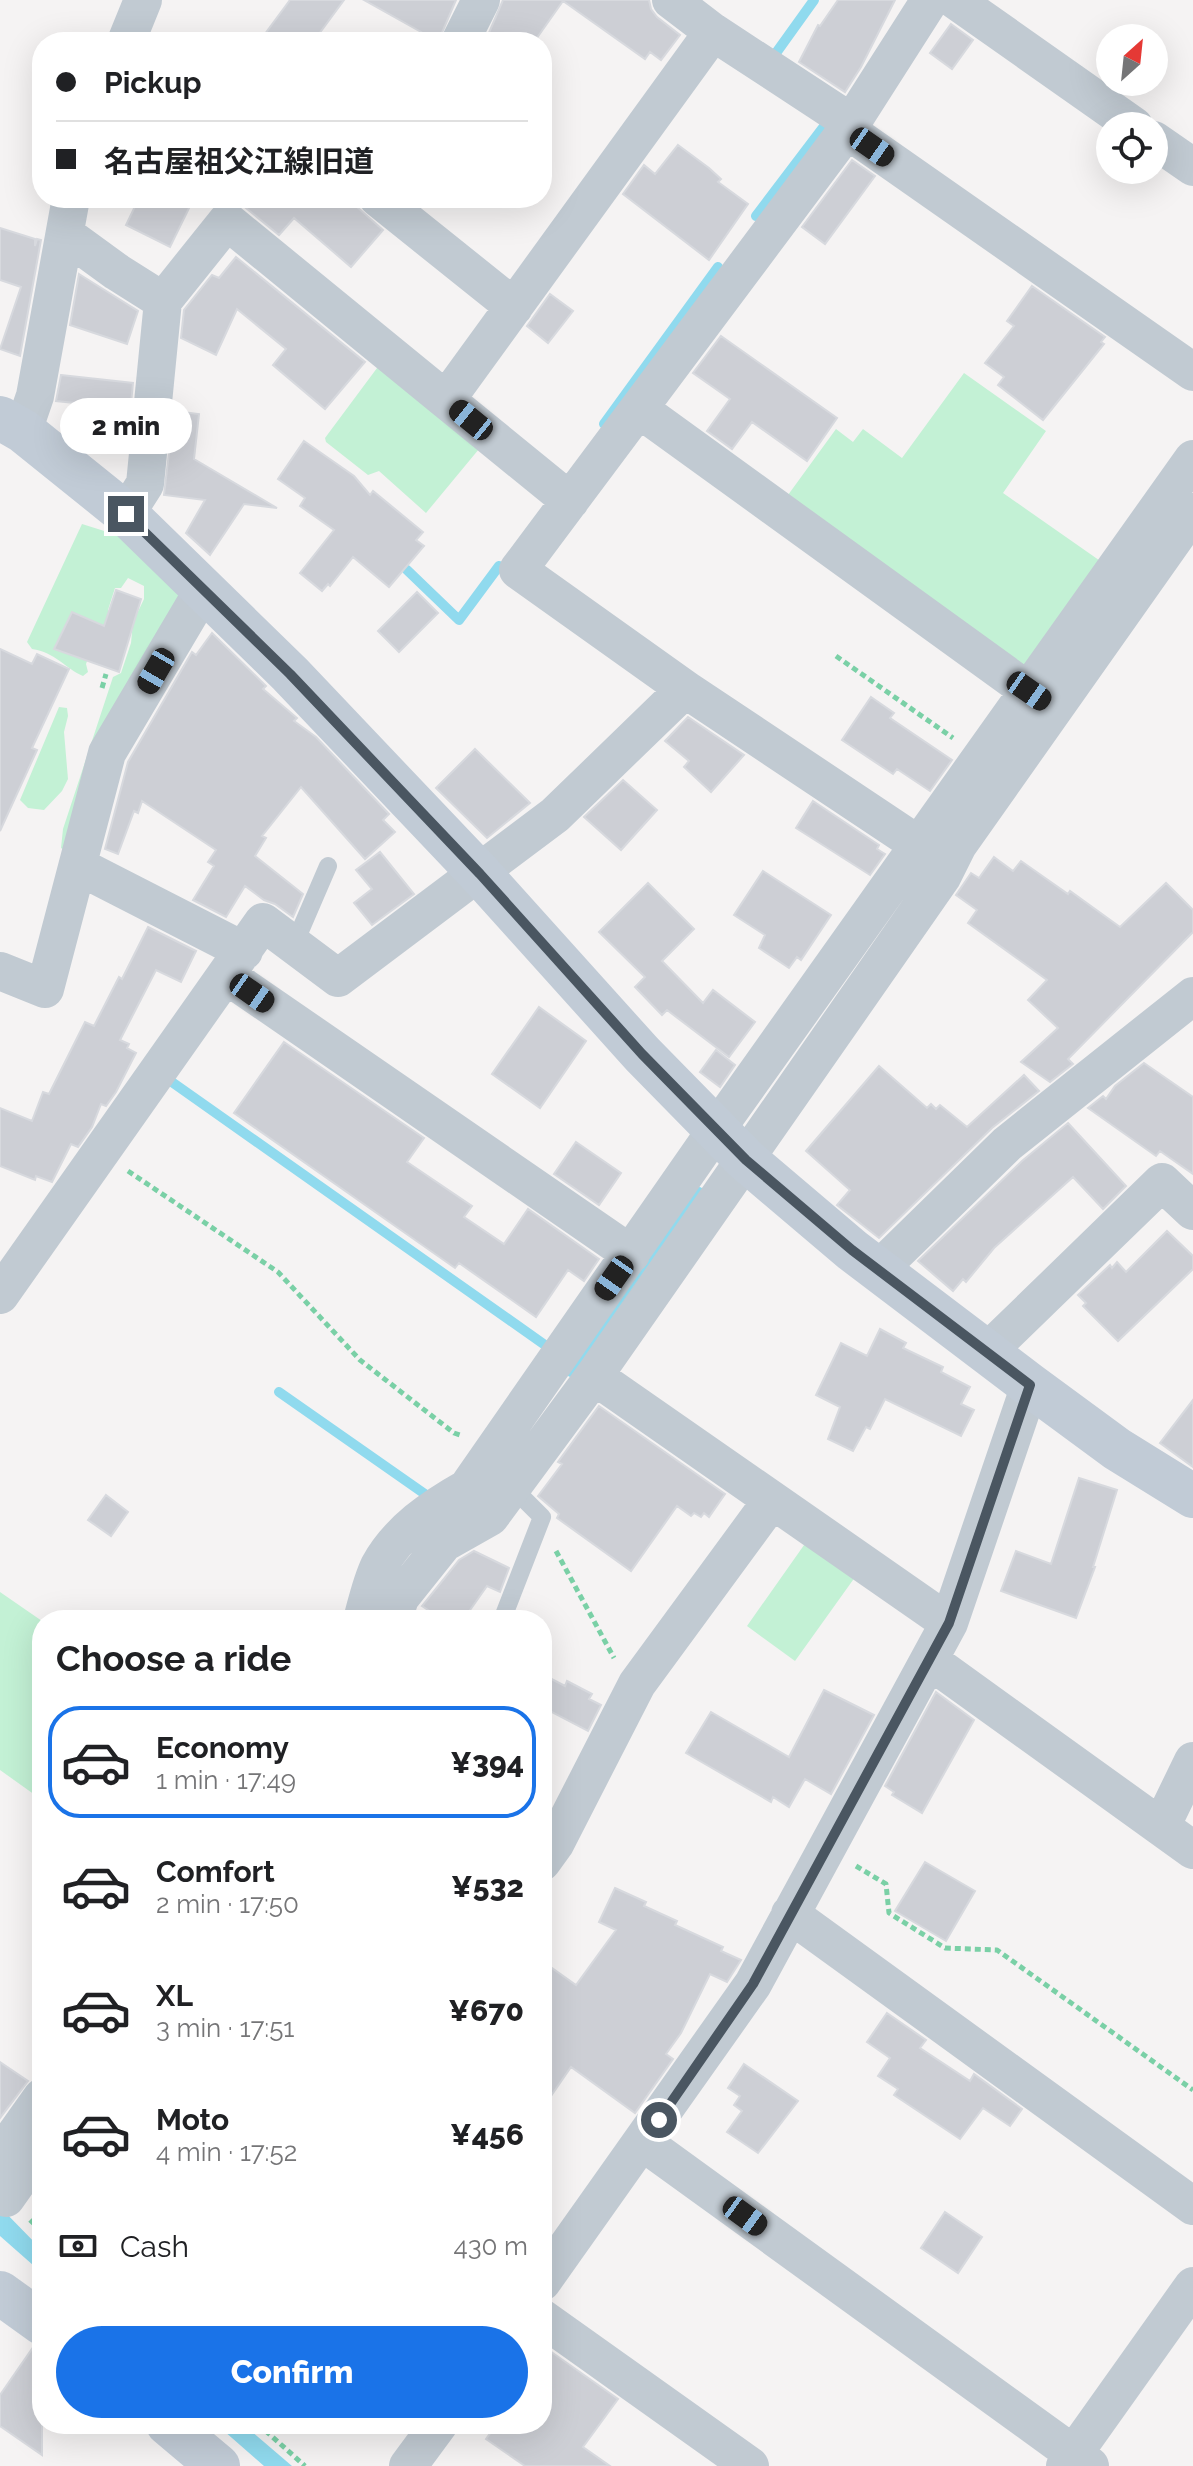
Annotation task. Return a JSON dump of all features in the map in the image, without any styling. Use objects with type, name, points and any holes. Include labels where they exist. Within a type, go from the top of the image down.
[{"type":"street","points":[[130,32],[143,0]]},
{"type":"street","points":[[465,32],[481,0]]},
{"type":"street","points":[[671,0],[1193,372]]},
{"type":"street","points":[[919,845],[685,689],[518,570],[850,127],[930,0]]},
{"type":"street","points":[[955,0],[1114,112]]},
{"type":"street","points":[[446,400],[713,32]]},
{"type":"street","points":[[1168,150],[1193,167]]},
{"type":"street","points":[[390,208],[514,307]]},
{"type":"street","points":[[126,514],[145,484],[163,301],[238,209],[446,400],[570,501]]},
{"type":"street","points":[[68,216],[117,272],[163,301]]},
{"type":"street","points":[[68,216],[35,396],[12,424],[126,514],[290,674],[480,874],[642,1054],[731,1145],[878,1270],[1117,1449],[1193,1496]]},
{"type":"street","points":[[639,409],[1042,700]]},
{"type":"street","points":[[365,1610],[377,1573],[407,1530],[435,1506],[467,1488],[631,1254],[731,1145],[942,877],[1042,700],[1193,459]]},
{"type":"street","points":[[396,1610],[400,1598],[444,1543],[490,1517],[594,1376],[731,1145],[919,845],[981,758],[1042,700],[1193,512]]},
{"type":"street","points":[[0,971],[45,989],[107,753],[204,589]]},
{"type":"street","points":[[0,1295],[263,922],[338,978],[555,815],[685,689]]},
{"type":"street","points":[[78,866],[235,963],[631,1254]]},
{"type":"street","points":[[878,1270],[1007,1144],[1193,996]]},
{"type":"street","points":[[987,1352],[1162,1182],[1193,1211]]},
{"type":"street","points":[[594,1376],[949,1623]]},
{"type":"street","points":[[552,2268],[644,2143],[753,1984],[929,1660],[949,1623],[1030,1385]]},
{"type":"street","points":[[552,1848],[637,1684],[772,1500]]},
{"type":"street","points":[[929,1660],[1193,1850]]},
{"type":"street","points":[[1161,1827],[1193,1761]]},
{"type":"street","points":[[790,1914],[1193,2206]]},
{"type":"street","points":[[0,2156],[32,2111]]},
{"type":"street","points":[[644,2143],[1076,2462],[1193,2286]]},
{"type":"street","points":[[0,2194],[6,2198],[32,2161]]},
{"type":"street","points":[[0,2293],[32,2316]]},
{"type":"street","points":[[552,2325],[750,2466]]},
{"type":"street","points":[[180,2434],[218,2466]]},
{"type":"street","points":[[408,2466],[432,2434]]},
{"type":"lane","points":[[294,945],[328,866]]},
{"type":"lane","points":[[506,1610],[542,1517],[513,1488]]},
{"type":"path","points":[[836,656],[981,758]]},
{"type":"path","points":[[100,1152],[278,1272],[360,1360],[454,1433],[495,1448]]},
{"type":"path","points":[[541,1522],[623,1674],[637,1684]]},
{"type":"path","points":[[827,1847],[886,1884],[889,1913],[945,1948],[997,1950],[1193,2090]]},
{"type":"path","points":[[269,2434],[305,2466]]},
{"type":"green space","points":[[380,364],[479,449],[426,513],[379,471],[368,475],[326,442],[325,438]]},
{"type":"green space","points":[[964,373],[1046,431],[1003,493],[1106,565],[1025,679],[780,506],[836,429],[853,442],[863,429],[902,458]]},
{"type":"green space","points":[[82,524],[117,535],[185,596],[68,852],[61,848],[63,829],[113,677],[121,673],[131,643],[133,622],[144,599],[144,586],[128,578],[121,588],[115,588],[105,631],[97,634],[86,664],[88,672],[83,676],[54,657],[32,649],[27,642]]},
{"type":"green space","points":[[59,707],[67,708],[68,716],[64,732],[68,779],[62,791],[44,810],[28,808],[20,800]]},
{"type":"green space","points":[[809,1538],[858,1573],[795,1661],[747,1626]]},
{"type":"green space","points":[[0,1592],[32,1614],[32,1793],[0,1770]]},
{"type":"water","points":[[0,2207],[32,2240],[32,2264],[0,2236]]},
{"type":"water","points":[[227,2434],[255,2434],[292,2466],[264,2466]]},
{"type":"building","points":[[290,0],[344,0],[320,32],[266,32]]},
{"type":"building","points":[[364,0],[456,0],[442,32],[421,32]]},
{"type":"building","points":[[503,0],[649,0],[657,17],[680,35],[661,60],[650,52],[645,59],[563,1],[541,32],[489,32]]},
{"type":"building","points":[[838,0],[895,0],[845,92],[799,62],[818,25]]},
{"type":"building","points":[[951,24],[973,40],[952,69],[930,53]]},
{"type":"building","points":[[678,145],[721,179],[718,182],[748,204],[709,260],[623,194],[644,165],[655,174]]},
{"type":"building","points":[[852,160],[875,176],[825,244],[802,227]]},
{"type":"building","points":[[134,208],[189,208],[170,247],[126,225]]},
{"type":"building","points":[[246,208],[358,208],[383,230],[351,267],[294,218],[279,235]]},
{"type":"building","points":[[0,228],[35,239],[35,246],[37,239],[41,240],[20,356],[0,349],[21,287],[0,280]]},
{"type":"building","points":[[236,257],[365,362],[325,409],[273,365],[286,349],[237,309],[216,355],[181,338],[184,310],[212,275],[219,278]]},
{"type":"building","points":[[79,274],[138,311],[127,344],[70,325]]},
{"type":"building","points":[[1032,286],[1105,337],[1101,342],[1104,344],[1043,420],[998,385],[1004,377],[985,363],[1014,326],[1007,321]]},
{"type":"building","points":[[550,294],[573,311],[548,343],[527,326]]},
{"type":"building","points":[[721,336],[837,418],[807,461],[752,422],[732,449],[707,431],[730,399],[693,373]]},
{"type":"building","points":[[61,375],[133,383],[127,445],[105,442],[106,428],[73,425],[75,403],[56,401]]},
{"type":"building","points":[[174,411],[199,414],[194,459],[277,508],[244,504],[210,555],[186,533],[205,500],[164,495]]},
{"type":"building","points":[[304,441],[354,476],[370,495],[373,491],[423,532],[416,540],[424,546],[389,587],[353,557],[330,586],[328,584],[322,591],[300,573],[334,530],[300,506],[305,498],[278,479]]},
{"type":"building","points":[[116,590],[141,599],[119,672],[54,649],[72,612],[104,626]]},
{"type":"building","points":[[417,592],[438,613],[399,652],[378,631]]},
{"type":"building","points":[[212,633],[266,686],[263,689],[297,718],[294,721],[316,737],[389,814],[383,820],[395,832],[365,859],[301,787],[262,836],[266,838],[255,856],[303,894],[293,917],[245,886],[226,917],[193,900],[214,866],[208,862],[216,850],[142,801],[138,813],[134,811],[118,854],[105,849],[128,762],[192,652],[196,655]]},
{"type":"building","points":[[0,649],[32,664],[37,654],[69,669],[32,748],[37,750],[0,831]]},
{"type":"building","points":[[871,697],[894,713],[890,718],[952,760],[930,791],[897,769],[893,774],[842,740]]},
{"type":"building","points":[[688,717],[744,755],[711,792],[684,767],[689,761],[665,741]]},
{"type":"building","points":[[475,749],[530,803],[487,838],[436,788]]},
{"type":"building","points":[[623,780],[657,810],[621,850],[584,817]]},
{"type":"building","points":[[813,801],[879,845],[877,849],[885,854],[870,875],[796,828]]},
{"type":"building","points":[[380,852],[414,894],[372,925],[354,903],[372,889],[356,870]]},
{"type":"building","points":[[994,857],[1013,871],[1021,861],[1120,927],[1166,883],[1193,910],[1193,932],[1068,1059],[1073,1064],[1050,1082],[1021,1062],[1058,1028],[1028,1000],[1047,980],[968,923],[977,910],[956,895],[971,873],[979,878]]},
{"type":"building","points":[[763,871],[831,915],[801,960],[797,957],[789,968],[759,948],[765,935],[734,915]]},
{"type":"building","points":[[648,883],[694,929],[662,961],[703,1003],[713,990],[755,1022],[729,1057],[667,1010],[662,1015],[635,987],[645,977],[599,932]]},
{"type":"building","points":[[148,927],[196,951],[181,982],[156,970],[120,1040],[129,1044],[127,1048],[136,1053],[116,1092],[106,1106],[101,1104],[92,1127],[78,1147],[71,1144],[52,1182],[36,1176],[35,1180],[0,1166],[0,1108],[32,1121],[43,1092],[49,1094],[85,1022],[94,1026]]},
{"type":"building","points":[[539,1007],[586,1041],[540,1108],[492,1074]]},
{"type":"building","points":[[284,1042],[424,1138],[407,1162],[472,1206],[464,1217],[504,1244],[528,1209],[599,1259],[584,1281],[568,1270],[536,1317],[459,1263],[455,1268],[234,1113]]},
{"type":"building","points":[[716,1050],[735,1065],[720,1087],[700,1072]]},
{"type":"building","points":[[1144,1063],[1193,1097],[1193,1174],[1160,1151],[1156,1156],[1088,1108],[1103,1096],[1106,1099],[1115,1086]]},
{"type":"building","points":[[879,1066],[927,1108],[931,1104],[936,1109],[940,1105],[967,1127],[1024,1075],[1039,1091],[992,1128],[879,1238],[837,1205],[850,1190],[806,1151]]},
{"type":"building","points":[[1068,1123],[1126,1186],[1103,1209],[1073,1177],[994,1248],[966,1282],[963,1279],[953,1291],[918,1261],[1022,1161]]},
{"type":"building","points":[[576,1142],[621,1173],[599,1205],[554,1174]]},
{"type":"building","points":[[1167,1231],[1193,1256],[1193,1269],[1118,1341],[1083,1306],[1086,1303],[1078,1295],[1110,1265],[1112,1268],[1117,1262],[1126,1272]]},
{"type":"building","points":[[880,1329],[906,1343],[903,1348],[943,1367],[941,1372],[970,1387],[961,1404],[974,1410],[961,1436],[885,1399],[870,1429],[866,1427],[853,1451],[828,1439],[840,1407],[816,1395],[841,1343],[867,1356]]},
{"type":"building","points":[[1193,1400],[1193,1467],[1160,1443]]},
{"type":"building","points":[[599,1406],[725,1494],[709,1517],[704,1513],[701,1517],[694,1513],[691,1516],[677,1506],[631,1571],[557,1518],[559,1514],[538,1496],[562,1464],[558,1462]]},
{"type":"building","points":[[1079,1478],[1117,1490],[1095,1567],[1076,1618],[1001,1591],[1016,1551],[1051,1564]]},
{"type":"building","points":[[106,1495],[128,1512],[111,1536],[88,1520]]},
{"type":"building","points":[[474,1551],[509,1568],[500,1592],[487,1586],[470,1610],[428,1610],[422,1606],[459,1560]]},
{"type":"building","points":[[552,1679],[565,1686],[567,1681],[592,1694],[589,1699],[601,1705],[588,1731],[552,1712]]},
{"type":"building","points":[[824,1690],[874,1715],[831,1794],[805,1779],[789,1807],[773,1797],[771,1802],[686,1753],[711,1712],[789,1757]]},
{"type":"building","points":[[936,1692],[974,1720],[922,1813],[892,1795],[894,1792],[885,1786]]},
{"type":"building","points":[[925,1862],[975,1891],[946,1941],[895,1911]]},
{"type":"building","points":[[615,1888],[646,1902],[644,1906],[677,1921],[675,1925],[723,1947],[721,1951],[741,1960],[727,1982],[710,1974],[681,2033],[666,2054],[673,2059],[635,2113],[571,2067],[552,2095],[552,1968],[576,1985],[616,1930],[599,1922]]},
{"type":"building","points":[[887,2013],[926,2040],[920,2048],[970,2081],[974,2074],[1022,2109],[1010,2126],[983,2108],[960,2139],[894,2095],[898,2089],[878,2076],[890,2058],[867,2042]]},
{"type":"building","points":[[0,2062],[28,2081],[0,2118]]},
{"type":"building","points":[[744,2064],[798,2101],[758,2153],[727,2132],[742,2111],[734,2105],[740,2096],[728,2088]]},
{"type":"building","points":[[945,2212],[982,2237],[958,2273],[921,2248]]},
{"type":"building","points":[[32,2349],[32,2434],[42,2434],[42,2455],[0,2426],[0,2395]]},
{"type":"building","points":[[552,2352],[618,2399],[583,2447],[610,2466],[525,2466],[486,2439],[490,2434],[552,2434]]},
{"type":"waterway","points":[[771,60],[814,0]]},
{"type":"waterway","points":[[756,216],[825,125],[827,121],[821,118]]},
{"type":"waterway","points":[[604,424],[718,267]]},
{"type":"waterway","points":[[407,570],[459,620],[499,566]]},
{"type":"waterway","points":[[169,1080],[552,1350]]},
{"type":"waterway","points":[[571,1372],[699,1192]]},
{"type":"waterway","points":[[279,1392],[432,1499]]},
{"type":"route","points":[[126,514],[290,674],[480,874],[642,1054],[746,1160],[852,1250],[1030,1385],[949,1623],[753,1984],[659,2120]]}]
